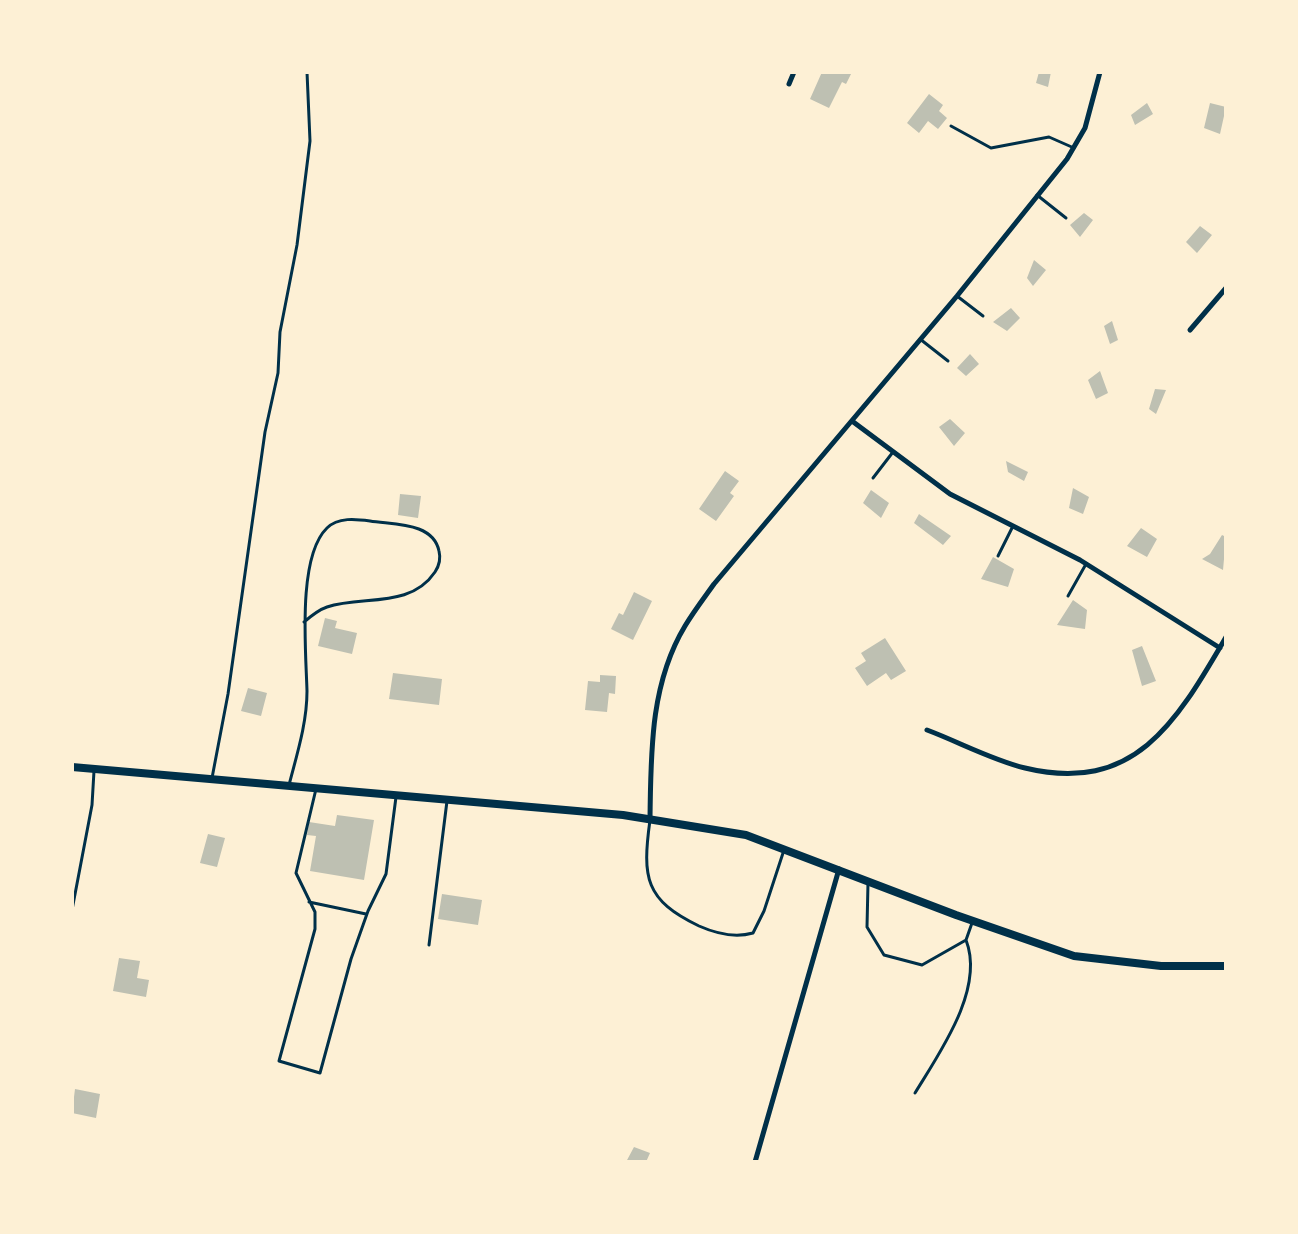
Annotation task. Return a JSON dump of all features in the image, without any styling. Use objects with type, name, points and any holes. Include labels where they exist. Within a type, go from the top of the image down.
[{"type":"main road","points":[[72,767],[650,818],[746,834],[973,921],[1074,956],[1161,966],[1226,966]]},
{"type":"street","points":[[789,84],[794,72]]},
{"type":"street","points":[[650,818],[654,720],[660,687],[684,627],[714,584],[957,296],[1074,148],[1085,128],[1100,72]]},
{"type":"street","points":[[1190,330],[1226,288]]},
{"type":"street","points":[[852,421],[950,494],[1086,564],[1220,648]]},
{"type":"street","points":[[927,730],[1022,767],[1045,772],[1074,773],[1102,768],[1134,756],[1168,728],[1183,709],[1226,637]]},
{"type":"street","points":[[755,1162],[839,869]]},
{"type":"lane","points":[[212,778],[230,682],[265,432],[278,373],[280,332],[297,245],[310,141],[307,72]]},
{"type":"lane","points":[[951,126],[991,148],[1049,137],[1074,148]]},
{"type":"lane","points":[[1037,195],[1066,218]]},
{"type":"lane","points":[[957,296],[983,316]]},
{"type":"lane","points":[[920,339],[948,361]]},
{"type":"lane","points":[[873,478],[893,452]]},
{"type":"lane","points":[[289,786],[305,715],[307,691],[304,622],[314,550],[328,526],[344,520],[357,519],[422,529],[435,541],[440,557],[439,566],[419,589],[391,598],[326,607],[304,622]]},
{"type":"lane","points":[[998,556],[1013,526]]},
{"type":"lane","points":[[1068,596],[1086,564]]},
{"type":"lane","points":[[72,910],[92,805],[94,770]]},
{"type":"lane","points":[[316,789],[296,873],[315,912],[315,929],[279,1061],[320,1073],[366,914],[386,874],[396,795]]},
{"type":"lane","points":[[429,945],[448,800]]},
{"type":"lane","points":[[650,818],[647,841],[648,875],[657,898],[673,913],[704,928],[737,937],[753,933],[764,911],[784,849]]},
{"type":"lane","points":[[868,881],[867,927],[884,955],[922,965],[966,940],[973,921]]},
{"type":"lane","points":[[309,902],[366,914]]},
{"type":"lane","points":[[915,1093],[954,1029],[972,956],[966,940]]},
{"type":"building","points":[[822,72],[852,72],[846,84],[842,82],[829,108],[810,99]]},
{"type":"building","points":[[1039,72],[1051,72],[1048,87],[1036,83]]},
{"type":"building","points":[[929,94],[943,105],[939,111],[947,118],[938,129],[928,121],[919,133],[907,123]]},
{"type":"building","points":[[1147,103],[1153,114],[1135,125],[1131,115]]},
{"type":"building","points":[[1210,103],[1226,107],[1220,134],[1204,128]]},
{"type":"building","points":[[1084,213],[1093,220],[1080,237],[1070,225]]},
{"type":"building","points":[[1200,226],[1212,235],[1197,253],[1186,242]]},
{"type":"building","points":[[1034,260],[1046,270],[1033,286],[1027,278]]},
{"type":"building","points":[[1011,308],[1020,318],[1007,331],[993,322]]},
{"type":"building","points":[[1112,321],[1118,340],[1110,344],[1104,326]]},
{"type":"building","points":[[970,354],[979,364],[966,376],[957,368]]},
{"type":"building","points":[[1100,371],[1108,393],[1096,399],[1088,380]]},
{"type":"building","points":[[1155,389],[1166,390],[1156,414],[1149,409]]},
{"type":"building","points":[[950,419],[965,433],[954,446],[939,427]]},
{"type":"building","points":[[1006,461],[1028,472],[1024,481],[1008,472]]},
{"type":"building","points":[[725,471],[739,481],[730,493],[734,496],[716,521],[699,509]]},
{"type":"building","points":[[1073,488],[1089,497],[1083,514],[1069,508]]},
{"type":"building","points":[[871,490],[889,503],[881,518],[863,503]]},
{"type":"building","points":[[400,494],[421,496],[418,518],[398,515]]},
{"type":"building","points":[[919,514],[951,536],[943,545],[914,523]]},
{"type":"building","points":[[1141,528],[1157,539],[1147,557],[1127,546]]},
{"type":"building","points":[[1222,535],[1226,537],[1223,570],[1202,559],[1210,554]]},
{"type":"building","points":[[993,557],[1014,569],[1008,587],[981,579]]},
{"type":"building","points":[[634,592],[652,601],[633,640],[611,629],[619,613],[623,615]]},
{"type":"building","points":[[1073,600],[1087,610],[1085,629],[1057,625]]},
{"type":"building","points":[[325,618],[337,621],[335,628],[357,633],[352,654],[318,646]]},
{"type":"building","points":[[885,638],[906,671],[891,680],[886,673],[867,686],[855,668],[866,661],[861,653]]},
{"type":"building","points":[[1142,646],[1156,681],[1142,686],[1132,650]]},
{"type":"building","points":[[393,673],[442,679],[439,705],[389,699]]},
{"type":"building","points":[[600,675],[616,676],[615,694],[609,693],[607,712],[585,710],[588,681],[600,682]]},
{"type":"building","points":[[248,688],[267,693],[261,716],[241,711]]},
{"type":"building","points":[[337,815],[374,820],[364,880],[310,871],[316,836],[307,835],[309,822],[335,826]]},
{"type":"building","points":[[208,834],[225,838],[217,867],[200,863]]},
{"type":"building","points":[[442,894],[482,900],[478,925],[438,919]]},
{"type":"building","points":[[119,958],[140,961],[137,978],[149,980],[146,997],[113,991]]},
{"type":"building","points":[[75,1089],[100,1094],[96,1118],[72,1113]]},
{"type":"building","points":[[634,1147],[650,1153],[646,1162],[626,1162]]}]
